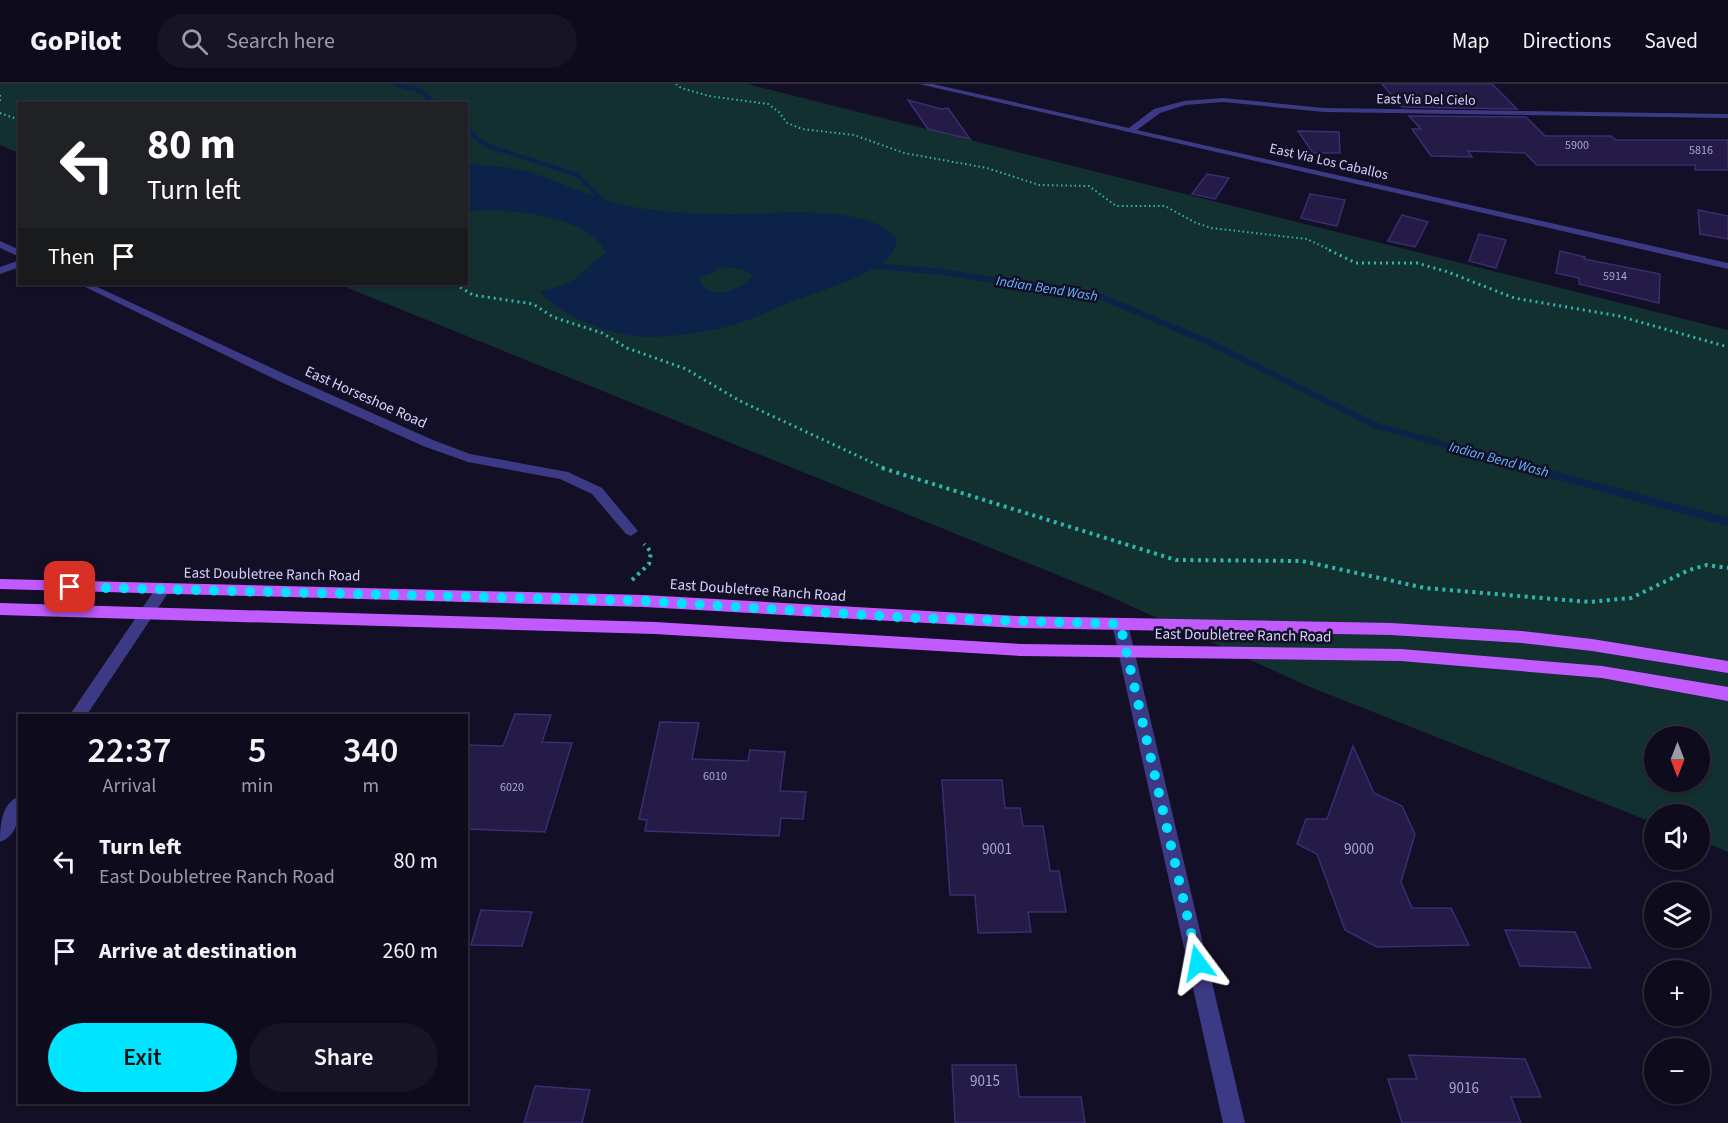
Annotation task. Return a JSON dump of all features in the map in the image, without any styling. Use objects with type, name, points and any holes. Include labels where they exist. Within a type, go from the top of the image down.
[{"type":"main road","name":"East Doubletree Ranch Road","points":[[0,584],[644,601],[914,618],[1391,629],[1522,637],[1613,648],[1728,667]]},
{"type":"main road","points":[[638,627],[644,601]]},
{"type":"main road","name":"East Doubletree Ranch Road","points":[[0,609],[638,627],[976,648],[1435,658],[1602,672],[1728,694]]},
{"type":"street","name":"East Via Los Caballos","points":[[923,84],[1728,266]]},
{"type":"street","name":"East Via Del Cielo","points":[[1132,130],[1157,111],[1184,103],[1223,100],[1324,110],[1728,116]]},
{"type":"street","points":[[0,244],[18,253]]},
{"type":"street","points":[[0,271],[18,264]]},
{"type":"street","name":"East Horseshoe Road","points":[[86,285],[287,380],[428,443],[468,458],[563,475],[597,491],[631,531]]},
{"type":"street","points":[[78,714],[163,590]]},
{"type":"street","points":[[1120,624],[1234,1123]]},
{"type":"street","points":[[0,834],[18,807]]},
{"type":"path","points":[[676,84],[681,88],[709,96],[768,104],[786,123],[802,129],[854,135],[904,153],[987,168],[1039,185],[1089,186],[1116,206],[1165,206],[1194,222],[1219,230],[1307,239],[1356,263],[1405,262],[1426,265],[1514,298],[1643,322],[1728,347]]},
{"type":"path","points":[[0,95],[0,102]]},
{"type":"path","points":[[0,113],[17,118],[18,123]]},
{"type":"path","points":[[457,285],[473,295],[533,304],[553,317],[602,333],[627,348],[686,369],[740,401],[812,432],[865,461],[883,468],[1075,527],[1153,555],[1176,560],[1302,561],[1425,588],[1589,602],[1631,598],[1689,570],[1707,566],[1728,568]]},
{"type":"path","points":[[626,584],[639,576],[649,564],[651,552],[631,531]]},
{"type":"green space","points":[[0,84],[747,84],[1728,330],[1728,852],[1710,844],[1710,804],[1644,804],[1644,819],[1310,687],[1102,593],[340,285],[468,285],[468,102],[18,102],[18,153],[0,145]]},
{"type":"water","points":[[468,164],[517,169],[542,176],[603,200],[655,210],[720,214],[839,214],[862,219],[882,227],[897,239],[894,250],[887,259],[866,273],[843,283],[732,325],[690,334],[646,337],[618,333],[588,324],[560,309],[540,292],[572,281],[606,253],[597,240],[582,229],[544,216],[522,212],[468,212]],"holes":[[[721,267],[741,269],[754,274],[742,285],[726,292],[711,291],[699,280]]]},
{"type":"building","points":[[1382,84],[1492,84],[1517,109],[1402,107]]},
{"type":"building","points":[[908,100],[941,109],[948,108],[970,139],[928,129]]},
{"type":"building","points":[[1409,116],[1526,117],[1545,136],[1611,136],[1616,140],[1728,140],[1728,170],[1695,170],[1695,165],[1537,165],[1525,153],[1468,151],[1472,157],[1431,156],[1412,129],[1421,129]]},
{"type":"building","points":[[1298,131],[1339,132],[1340,153],[1313,153]]},
{"type":"building","points":[[1207,174],[1229,178],[1215,199],[1192,194]]},
{"type":"building","points":[[1310,194],[1345,200],[1337,226],[1301,218]]},
{"type":"building","points":[[1698,210],[1728,216],[1728,239],[1700,234]]},
{"type":"building","points":[[1402,215],[1428,222],[1415,247],[1388,241]]},
{"type":"building","points":[[1479,234],[1506,240],[1496,268],[1469,261]]},
{"type":"building","points":[[1560,251],[1585,257],[1584,259],[1660,274],[1659,303],[1579,284],[1579,278],[1556,273]]},
{"type":"building","points":[[515,714],[551,715],[542,742],[572,743],[545,832],[468,829],[468,745],[503,746]]},
{"type":"building","points":[[660,722],[699,723],[692,759],[748,761],[750,750],[785,752],[780,791],[806,792],[803,819],[781,818],[779,836],[645,831],[647,820],[639,819]]},
{"type":"building","points":[[1353,746],[1374,793],[1402,806],[1415,834],[1401,882],[1412,908],[1451,908],[1469,945],[1377,947],[1345,930],[1317,854],[1297,844],[1306,819],[1327,819]]},
{"type":"building","points":[[942,780],[1002,780],[1005,808],[1020,808],[1023,826],[1043,826],[1050,871],[1059,871],[1066,912],[1028,912],[1031,932],[978,933],[975,895],[950,895]]},
{"type":"building","points":[[481,910],[532,912],[522,946],[471,945]]},
{"type":"building","points":[[1505,930],[1575,932],[1591,968],[1520,966]]},
{"type":"building","points":[[1409,1055],[1525,1059],[1541,1097],[1511,1097],[1521,1123],[1402,1123],[1388,1079],[1417,1079]]},
{"type":"building","points":[[952,1065],[1016,1065],[1019,1097],[1081,1097],[1085,1123],[955,1123]]},
{"type":"building","points":[[535,1086],[590,1090],[582,1123],[524,1123]]},
{"type":"waterway","name":"Indian Bend Wash","points":[[396,84],[421,91],[434,102]]},
{"type":"waterway","name":"Indian Bend Wash","points":[[468,131],[485,145],[577,175],[607,205]]},
{"type":"waterway","name":"Indian Bend Wash","points":[[866,265],[942,272],[1102,297],[1215,345],[1377,426],[1535,469]]},
{"type":"waterway","name":"Indian Bend Wash","points":[[1529,468],[1728,522]]},
{"type":"route","points":[[70,587],[644,601],[914,618],[1120,624],[1198,963]]}]
